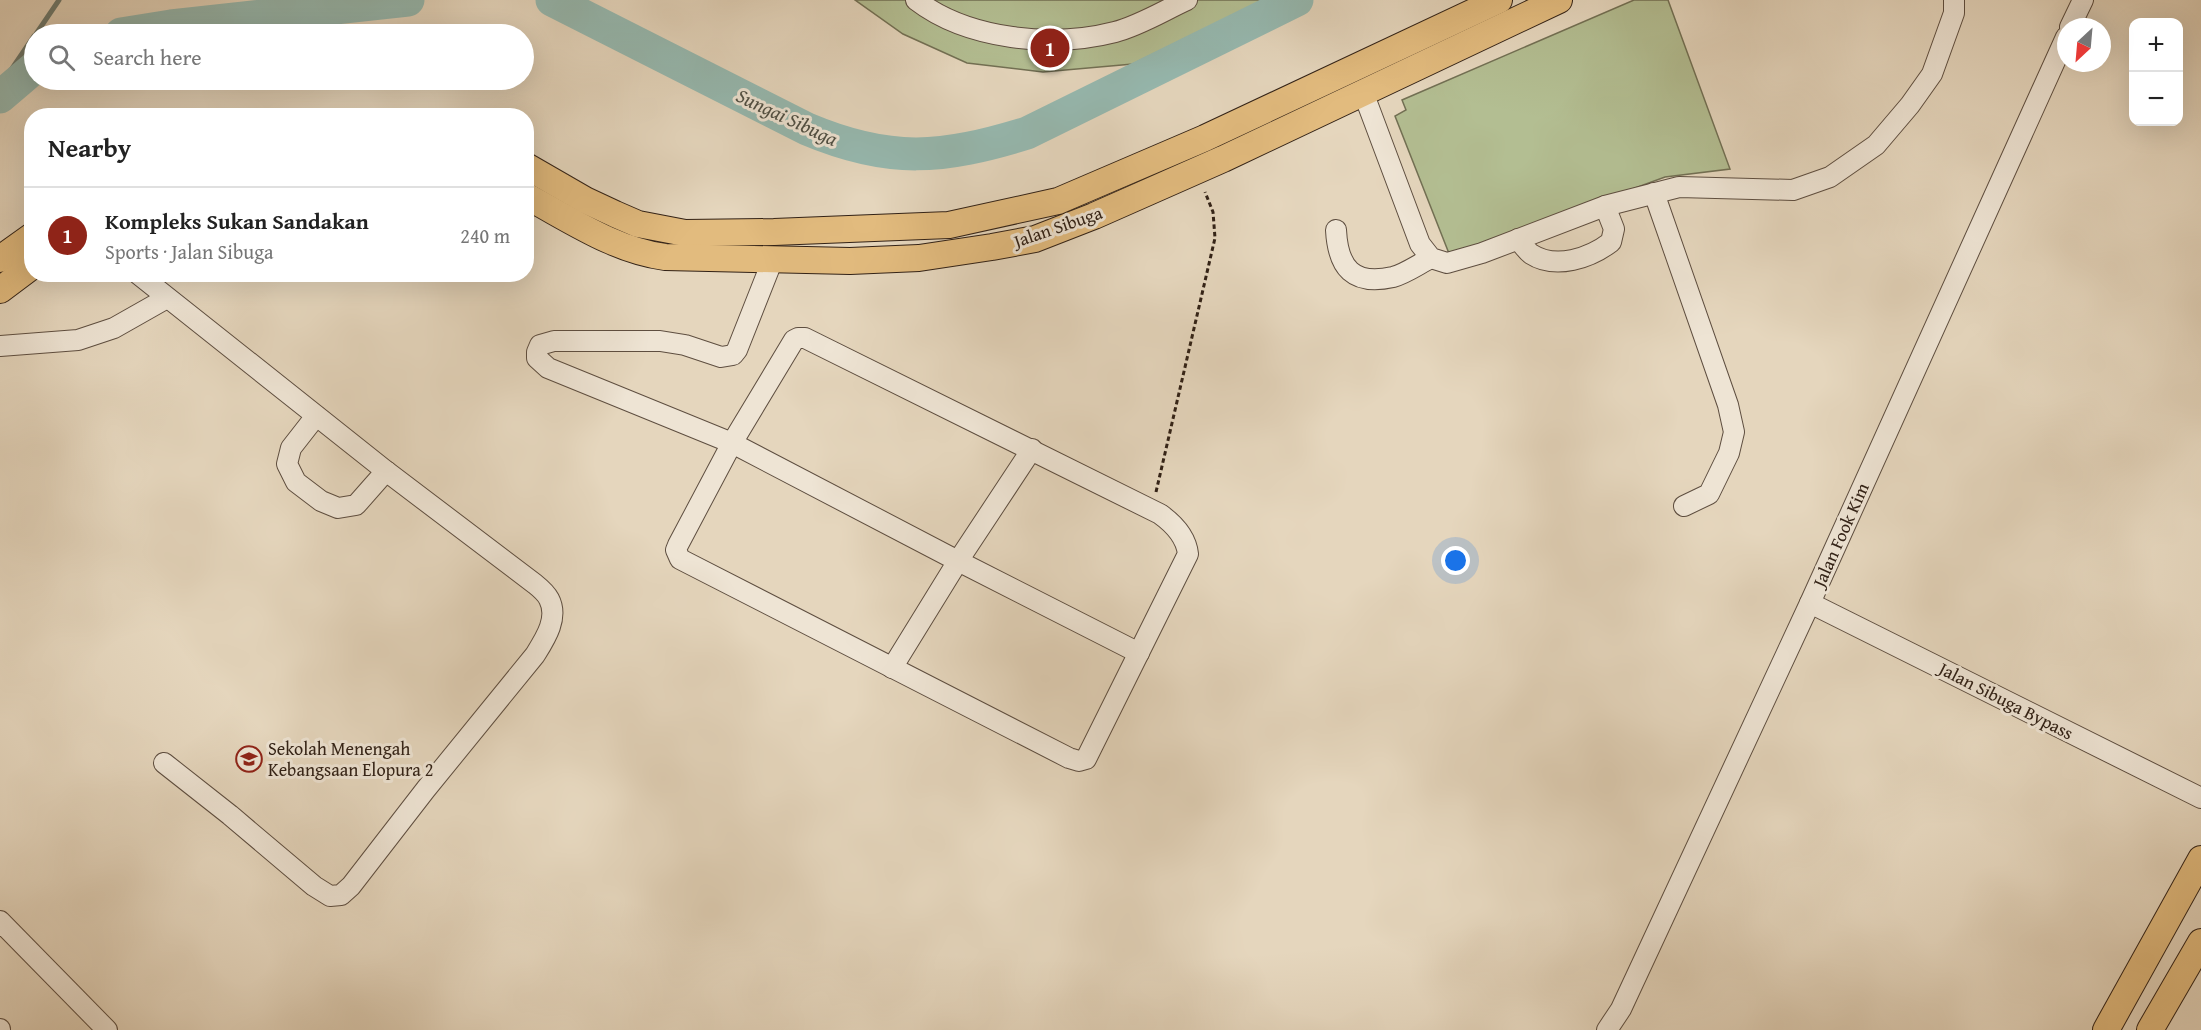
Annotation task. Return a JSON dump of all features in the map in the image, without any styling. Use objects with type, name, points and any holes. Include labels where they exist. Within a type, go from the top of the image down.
[{"type":"main road","name":"Jalan Sibuga","points":[[534,171],[585,200],[638,224],[685,233],[949,225],[1058,201],[1205,138],[1460,8],[1499,0]]},
{"type":"main road","name":"Jalan Sibuga","points":[[534,200],[614,244],[645,254],[688,258],[850,261],[919,258],[1024,241],[1094,216],[1196,171],[1558,0]]},
{"type":"main road","points":[[0,259],[24,242]]},
{"type":"main road","points":[[0,290],[24,272]]},
{"type":"main road","points":[[2106,1030],[2201,859]]},
{"type":"main road","points":[[2150,1030],[2201,942]]},
{"type":"street","points":[[916,0],[964,25],[1010,38],[1067,40],[1117,31],[1187,0]]},
{"type":"street","points":[[1363,92],[1420,244],[1431,258],[1447,264],[1482,254],[1605,206],[1679,187],[1793,190],[1830,177],[1876,145],[1910,105],[1932,74],[1954,13],[1954,0]]},
{"type":"street","points":[[2074,18],[2082,0]]},
{"type":"street","name":"Jalan Fook Kim","points":[[1607,1030],[1621,1009],[1810,603],[2057,57]]},
{"type":"street","points":[[1654,194],[1728,405],[1734,432],[1729,453],[1709,494],[1684,506]]},
{"type":"street","points":[[1518,239],[1530,253],[1546,261],[1564,262],[1598,252],[1611,242],[1614,229],[1605,206]]},
{"type":"street","points":[[1336,230],[1337,247],[1347,270],[1360,279],[1394,277],[1431,258]]},
{"type":"street","points":[[773,259],[737,350],[727,357],[685,345],[660,341],[554,341],[540,345],[537,358],[548,368],[732,442],[1139,653]]},
{"type":"street","points":[[147,282],[386,471],[535,584],[549,598],[553,612],[550,627],[535,655],[351,886],[341,895],[330,896],[314,886],[164,763]]},
{"type":"street","points":[[0,346],[78,340],[114,328],[166,298]]},
{"type":"street","points":[[798,338],[805,338],[1032,449],[1172,522],[1187,545],[1188,554],[1139,653],[1086,759],[1079,761],[1069,758],[680,559],[676,550],[732,442],[794,340],[798,338]]},
{"type":"street","points":[[316,416],[291,448],[287,464],[296,482],[321,501],[338,508],[356,505],[386,471]]},
{"type":"street","points":[[892,668],[958,561],[1032,449]]},
{"type":"street","name":"Jalan Sibuga Bypass","points":[[1810,603],[2201,798]]},
{"type":"street","points":[[0,921],[107,1030]]},
{"type":"path","points":[[1152,510],[1215,238],[1213,212],[1196,171]]},
{"type":"green space","points":[[855,0],[1264,0],[1133,64],[1043,72],[967,63],[903,34]]},
{"type":"green space","points":[[1634,0],[1668,0],[1730,169],[1665,177],[1450,256],[1395,116],[1406,110],[1402,100]]},
{"type":"waterway","points":[[43,24],[59,0]]},
{"type":"waterway","name":"Sungai Sibuga","points":[[189,24],[408,0]]},
{"type":"waterway","name":"Sungai Sibuga","points":[[552,0],[807,129],[864,148],[891,153],[916,154],[968,148],[1027,133],[1297,0]]},
{"type":"waterway","points":[[6,90],[11,70],[24,51]]},
{"type":"waterway","name":"Sungai Sibuga","points":[[0,97],[24,77]]},
{"type":"place","name":"Kompleks Sukan Sandakan","points":[[1050,48]]},
{"type":"place","name":"Sekolah Menengah Kebangsaan Elopura 2","points":[[249,759]]}]
